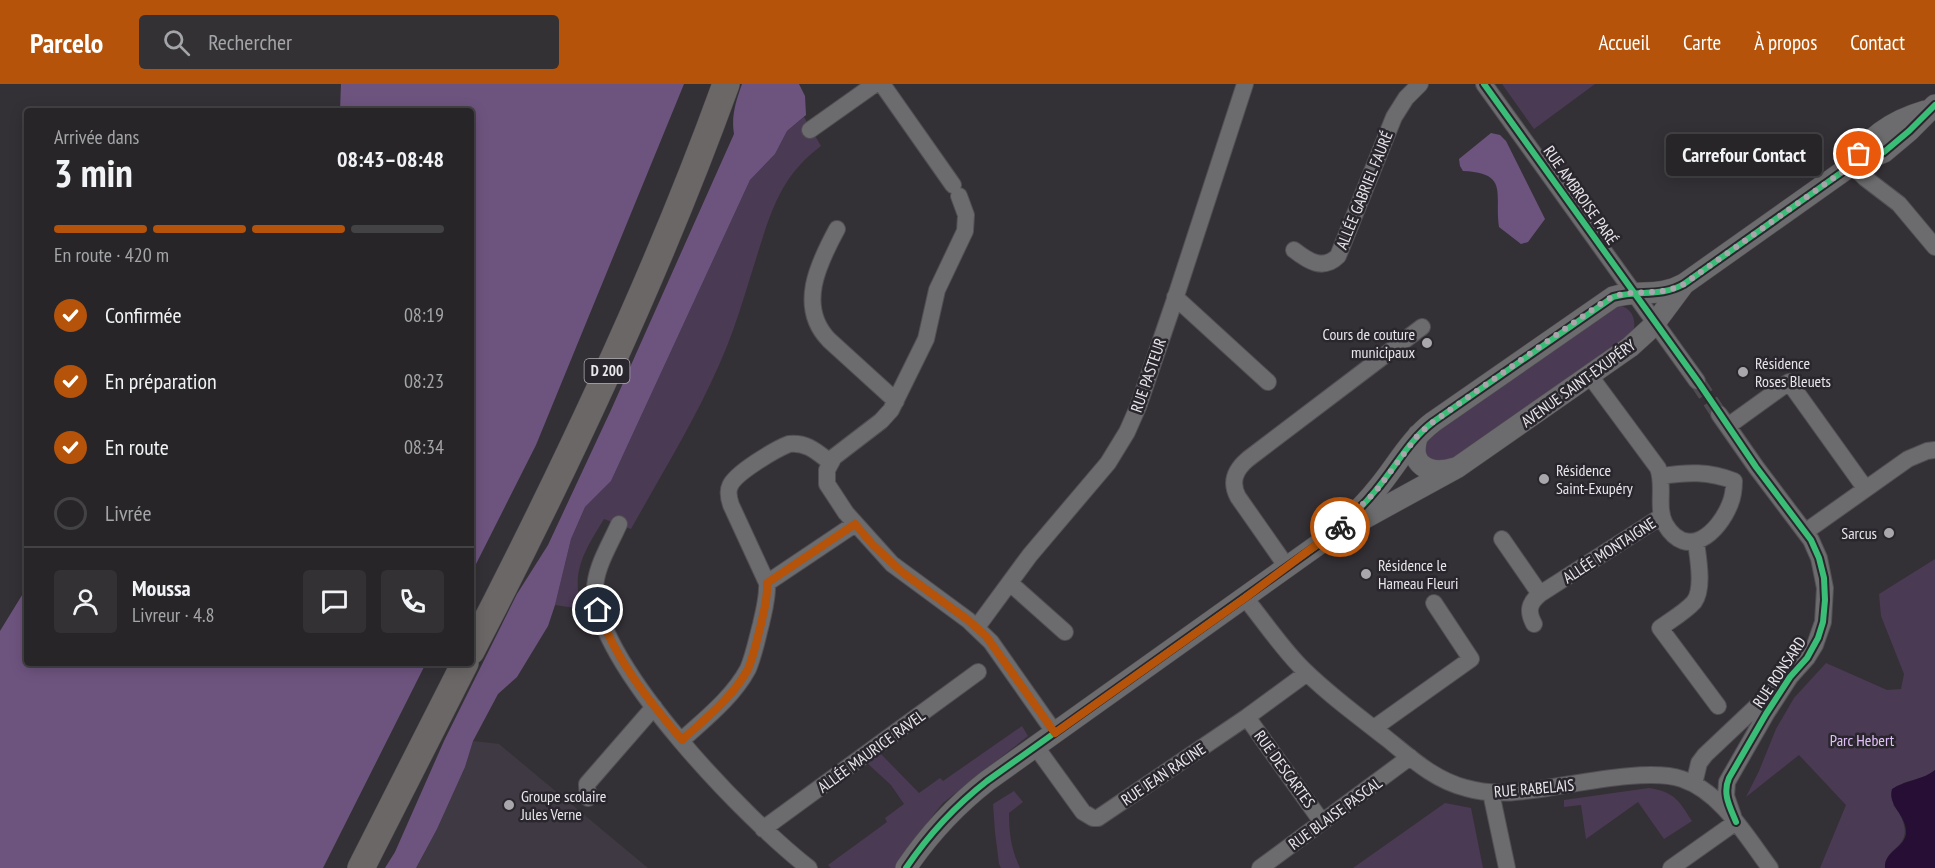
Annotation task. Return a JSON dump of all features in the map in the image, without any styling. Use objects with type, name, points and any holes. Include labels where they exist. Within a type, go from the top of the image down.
[{"type":"main road","name":"D 200","points":[[474,607],[621,301],[708,84]]},
{"type":"main road","name":"D 200","points":[[474,645],[579,431],[650,277],[687,188],[726,84]]},
{"type":"main road","points":[[343,868],[444,666]]},
{"type":"main road","points":[[361,868],[463,666]]},
{"type":"street","points":[[810,130],[875,84]]},
{"type":"street","points":[[882,84],[956,190],[966,215],[965,231],[937,290],[926,339],[896,401],[881,421],[840,451],[830,462],[827,470],[827,484],[837,501],[873,545],[902,572],[977,627],[991,642],[1055,733]]},
{"type":"street","name":"RUE PASTEUR","points":[[977,627],[1042,541],[1099,475],[1122,442],[1138,407],[1245,84]]},
{"type":"street","name":"ALLÉE GABRIEL FAURÉ","points":[[1294,250],[1315,264],[1327,263],[1338,256],[1394,117],[1406,98],[1420,84]]},
{"type":"street","name":"RUE AMBROISE PARÉ","points":[[1484,84],[1656,322]]},
{"type":"street","name":"AVENUE SAINT-EXUPÉRY","points":[[1322,542],[1368,499],[1418,435],[1433,422],[1606,300],[1621,294],[1661,293],[1684,284],[1852,165],[1884,152],[1932,108]]},
{"type":"street","points":[[1852,165],[1864,178],[1899,204],[1935,247]]},
{"type":"street","points":[[837,229],[819,268],[813,298],[814,317],[829,340],[896,401]]},
{"type":"street","name":"AVENUE SAINT-EXUPÉRY","points":[[906,868],[934,831],[964,799],[1322,542],[1458,467],[1590,376],[1639,340],[1656,322],[1684,284]]},
{"type":"street","points":[[1175,297],[1268,382]]},
{"type":"street","points":[[1656,322],[1697,381]]},
{"type":"street","points":[[1287,567],[1238,497],[1234,486],[1236,471],[1248,459],[1422,327]]},
{"type":"street","points":[[1590,376],[1658,468],[1661,476],[1701,472],[1734,481]]},
{"type":"street","name":"RUE RONSARD","points":[[1736,822],[1726,796],[1727,782],[1766,714],[1790,677],[1815,645],[1824,612],[1825,588],[1816,548],[1724,420],[1789,382],[1865,488]]},
{"type":"street","points":[[1418,435],[1414,454],[1420,464],[1440,471],[1458,467]]},
{"type":"street","points":[[682,740],[721,703],[743,678],[755,648],[767,598],[767,583],[731,505],[730,485],[742,474],[789,444],[797,443],[811,447],[830,462]]},
{"type":"street","points":[[1805,532],[1908,459],[1935,450]]},
{"type":"street","points":[[1662,516],[1666,525],[1679,538],[1696,542],[1703,540],[1726,512],[1730,504],[1734,481],[1756,467]]},
{"type":"street","name":"ALLÉE MONTAIGNE","points":[[1540,594],[1662,516],[1661,476]]},
{"type":"street","points":[[619,524],[598,570],[596,580],[596,600],[607,633],[625,665],[654,707],[706,769],[763,829],[808,868]]},
{"type":"street","points":[[767,583],[855,524]]},
{"type":"street","points":[[1502,540],[1540,594],[1530,603],[1530,617],[1533,624]]},
{"type":"street","points":[[1696,542],[1698,595],[1690,606],[1660,628],[1718,706]]},
{"type":"street","points":[[1010,583],[1065,632]]},
{"type":"street","name":"RUE RABELAIS","points":[[1245,598],[1307,673],[1410,757],[1442,780],[1491,793],[1516,792],[1650,775],[1672,776],[1694,784],[1718,802],[1736,822]]},
{"type":"street","points":[[1374,728],[1472,659],[1434,603]]},
{"type":"street","name":"ALLÉE MAURICE RAVEL","points":[[763,829],[978,672]]},
{"type":"street","name":"RUE JEAN RACINE","points":[[1036,747],[1083,812],[1088,816],[1098,818],[1247,717],[1307,673]]},
{"type":"street","name":"RUE RONSARD","points":[[1694,784],[1699,763],[1705,755],[1766,696],[1790,677]]},
{"type":"street","points":[[588,798],[587,784],[654,707]]},
{"type":"street","name":"RUE DESCARTES","points":[[1247,717],[1322,822]]},
{"type":"street","name":"RUE BLAISE PASCAL","points":[[1260,868],[1410,757]]},
{"type":"street","points":[[1491,793],[1507,868]]},
{"type":"street","points":[[1671,868],[1736,822],[1770,868]]},
{"type":"shaded area","points":[[341,84],[684,84],[536,445],[474,568],[474,108],[340,108]]},
{"type":"shaded area","points":[[742,84],[799,84],[805,96],[806,115],[787,131],[775,154],[750,180],[611,481],[585,507],[571,539],[548,626],[517,677],[498,694],[473,741],[465,767],[437,829],[416,868],[385,868],[395,852],[444,741],[517,594],[548,545],[611,410],[734,134],[734,115]]},
{"type":"shaded area","points":[[1491,133],[1500,135],[1506,141],[1545,219],[1528,242],[1521,244],[1499,227],[1498,195],[1494,181],[1488,176],[1463,171],[1460,166],[1459,159]]},
{"type":"shaded area","points":[[24,592],[24,666],[424,666],[323,868],[0,868],[0,631]]},
{"type":"shaded area","name":"Groupe scolaire Jules Verne","points":[[473,741],[499,744],[648,868],[416,868],[437,829],[465,767]]},
{"type":"shaded area","points":[[1935,770],[1935,868],[1885,868],[1888,857],[1905,838],[1906,833],[1904,821],[1892,801],[1892,789]]},
{"type":"green space","points":[[1502,84],[1595,84],[1534,129]]},
{"type":"green space","points":[[804,117],[821,146],[795,171],[778,198],[729,340],[699,407],[631,529],[604,519],[591,541],[579,572],[578,584],[582,609],[555,605],[571,539],[585,507],[611,481],[750,180],[775,154],[787,131]]},
{"type":"green space","points":[[1609,306],[1626,308],[1633,316],[1634,327],[1630,338],[1454,462],[1439,465],[1427,461],[1422,448],[1424,438]]},
{"type":"green space","name":"Parc Hebert","points":[[1935,559],[1935,770],[1930,775],[1903,783],[1893,805],[1902,819],[1904,837],[1889,856],[1885,868],[1820,868],[1846,805],[1799,755],[1746,797],[1776,729],[1794,698],[1826,663],[1887,690],[1901,689],[1904,674],[1881,616],[1879,594]]},
{"type":"green space","points":[[1022,726],[1028,736],[943,803],[897,868],[831,868],[828,865],[887,822],[885,818],[904,804],[891,785],[867,763],[880,753],[919,793],[940,778],[943,781]]},
{"type":"green space","points":[[1649,788],[1665,792],[1675,798],[1692,821],[1664,839],[1638,802],[1586,839],[1581,805],[1564,807],[1564,800]]},
{"type":"green space","points":[[1014,791],[1023,802],[1009,813],[1011,841],[1020,868],[1001,868],[993,804]]},
{"type":"green space","points":[[1445,803],[1471,808],[1483,868],[1353,868]]},
{"type":"tunnel","points":[[1697,381],[1719,414]]},
{"type":"cycle path","points":[[1484,84],[1699,383],[1756,467],[1811,540],[1819,558],[1824,578],[1825,600],[1823,622],[1818,638],[1807,658],[1790,677],[1766,714],[1729,778],[1726,790],[1729,806],[1736,822]]},
{"type":"cycle path","points":[[906,868],[943,821],[987,781],[1322,542],[1370,497],[1409,446],[1433,422],[1613,297],[1666,291],[1684,284],[1852,165],[1884,152],[1935,105]]},
{"type":"way so far","points":[[1340,527],[1376,491],[1418,435],[1433,422],[1606,300],[1621,294],[1661,293],[1684,284],[1852,165],[1859,154]]},
{"type":"place","name":"Carrefour Contact","points":[[1859,154]]},
{"type":"place","name":"Cours de couture municipaux","points":[[1427,343]]},
{"type":"place","name":"Résidence Roses Bleuets","points":[[1743,372]]},
{"type":"place","name":"Résidence Saint-Exupéry","points":[[1544,479]]},
{"type":"place","name":"Sarcus","points":[[1889,533]]},
{"type":"place","name":"Résidence le Hameau Fleuri","points":[[1366,574]]},
{"type":"place","name":"Groupe scolaire Jules Verne","points":[[509,805]]},
{"type":"route","points":[[598,610],[607,633],[625,665],[654,707],[682,740],[721,703],[748,669],[767,598],[767,583],[855,524],[892,564],[986,636],[1055,733],[1245,598],[1340,527]]}]
